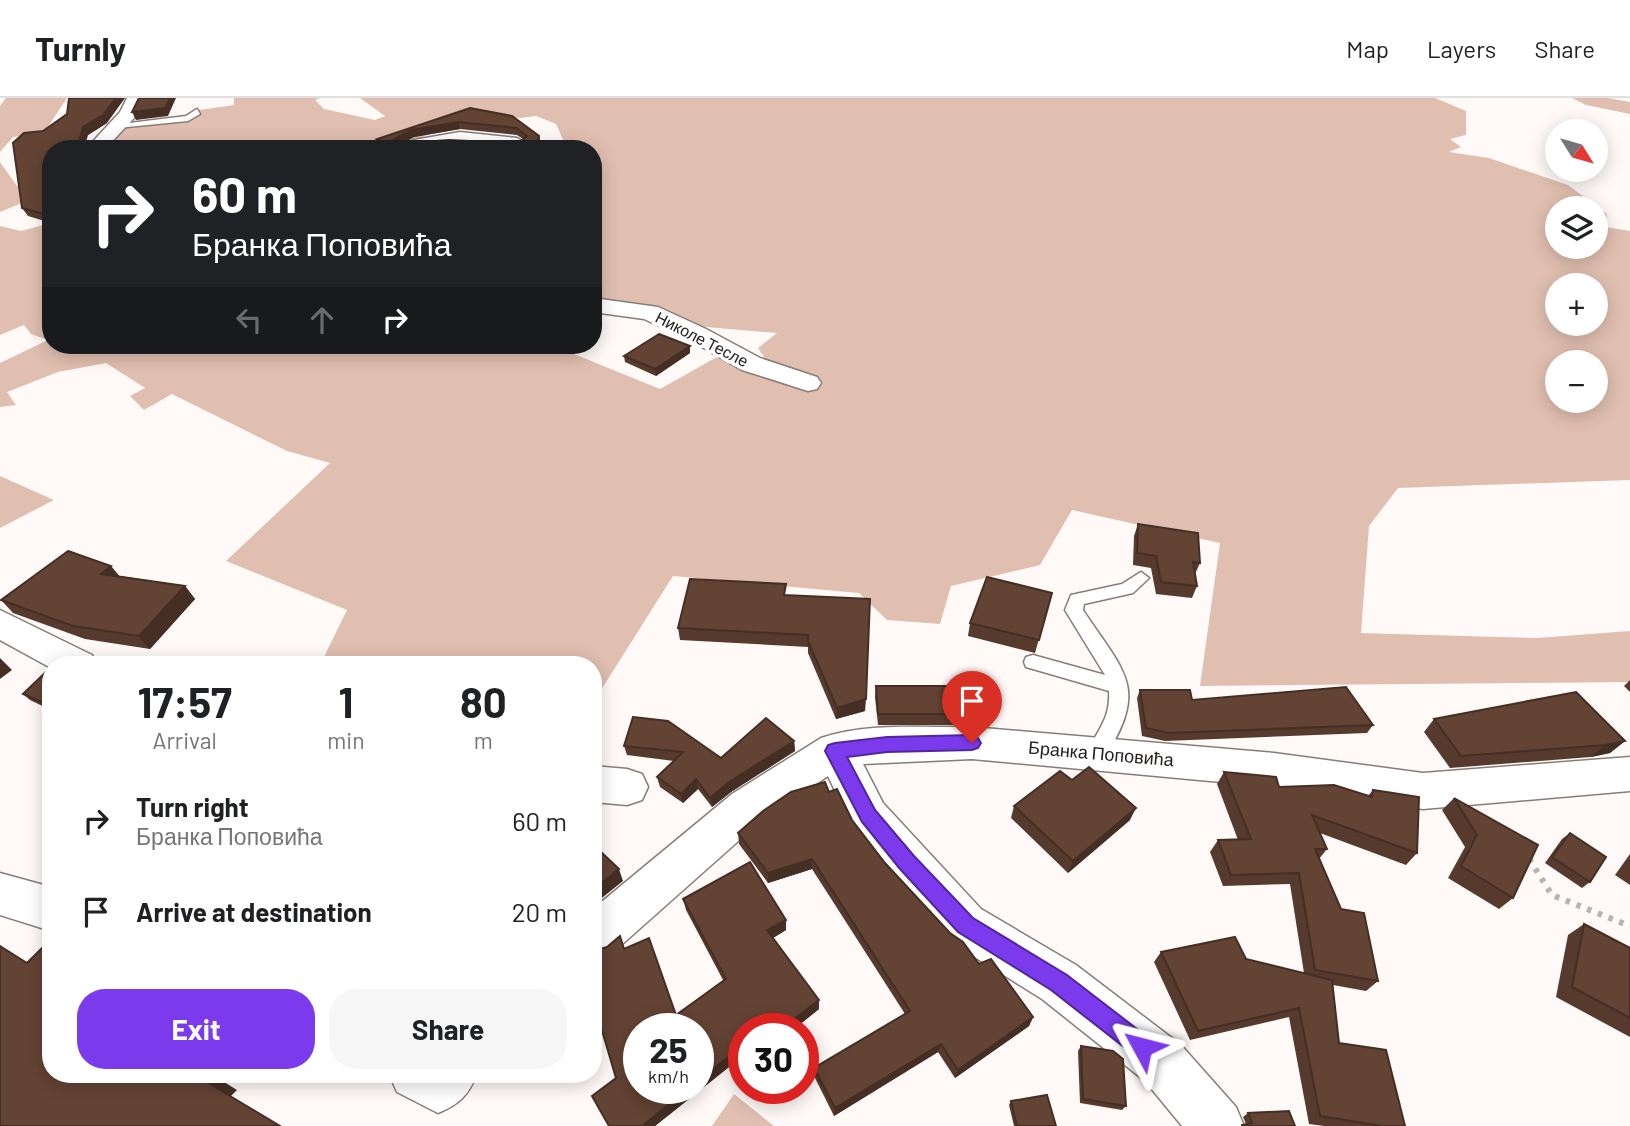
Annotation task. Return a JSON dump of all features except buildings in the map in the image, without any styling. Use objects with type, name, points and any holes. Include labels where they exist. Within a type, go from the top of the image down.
[{"type":"street","points":[[103,140],[128,114],[135,98]]},
{"type":"street","points":[[428,140],[444,136],[486,140]]},
{"type":"street","name":"Николе Тесле","points":[[602,306],[649,312],[697,334],[751,364],[808,383]]},
{"type":"street","points":[[0,623],[60,656]]},
{"type":"street","name":"Бранка Поповића","points":[[602,931],[747,807],[835,751],[887,745],[972,743],[1274,770],[1423,791],[1630,774]]},
{"type":"street","points":[[835,751],[868,816],[907,863],[965,925],[1059,982],[1163,1063],[1217,1126]]},
{"type":"street","points":[[0,894],[42,906]]},
{"type":"lane","points":[[117,125],[188,118],[197,112]]},
{"type":"lane","points":[[1096,754],[1117,719],[1119,686],[1104,656],[1074,610],[1077,599],[1127,589],[1141,578]]},
{"type":"lane","points":[[1033,662],[1119,686]]},
{"type":"path","points":[[1524,850],[1552,895],[1630,926]]},
{"type":"shaded area","points":[[6,98],[67,98],[44,133],[13,137],[0,152],[0,106]]},
{"type":"shaded area","points":[[234,98],[320,98],[315,100],[324,109],[375,120],[385,116],[360,98],[1435,98],[1466,111],[1466,135],[1450,139],[1461,147],[1449,152],[1489,158],[1545,177],[1545,182],[1568,185],[1583,196],[1545,196],[1545,259],[1608,259],[1608,227],[1630,231],[1630,480],[1398,488],[1369,526],[1361,633],[1537,638],[1630,631],[1630,682],[1200,686],[1220,543],[1072,510],[1040,565],[951,586],[940,624],[887,620],[859,593],[673,576],[602,688],[602,656],[324,656],[347,610],[226,561],[330,463],[287,451],[172,394],[144,410],[130,396],[145,388],[106,363],[58,372],[7,392],[16,405],[0,407],[0,363],[42,343],[42,354],[574,354],[660,389],[717,357],[772,369],[758,348],[777,333],[706,327],[602,310],[602,140],[563,140],[556,124],[536,116],[520,118],[470,115],[416,140],[108,140],[118,125],[188,118],[199,110],[234,105]]},
{"type":"shaded area","points":[[1572,98],[1608,98],[1630,102],[1630,114],[1586,105]]},
{"type":"shaded area","points":[[0,162],[17,186],[42,179],[42,191],[39,196],[0,212]]},
{"type":"shaded area","points":[[42,225],[42,338],[31,334],[24,325],[0,335],[0,226],[21,231]]},
{"type":"shaded area","points":[[0,476],[54,500],[0,528]]},
{"type":"shaded area","points":[[728,1103],[746,1104],[774,1126],[712,1126]]},
{"type":"route","points":[[972,743],[887,745],[835,751],[868,816],[907,863],[965,925],[1059,982],[1142,1047]]}]
